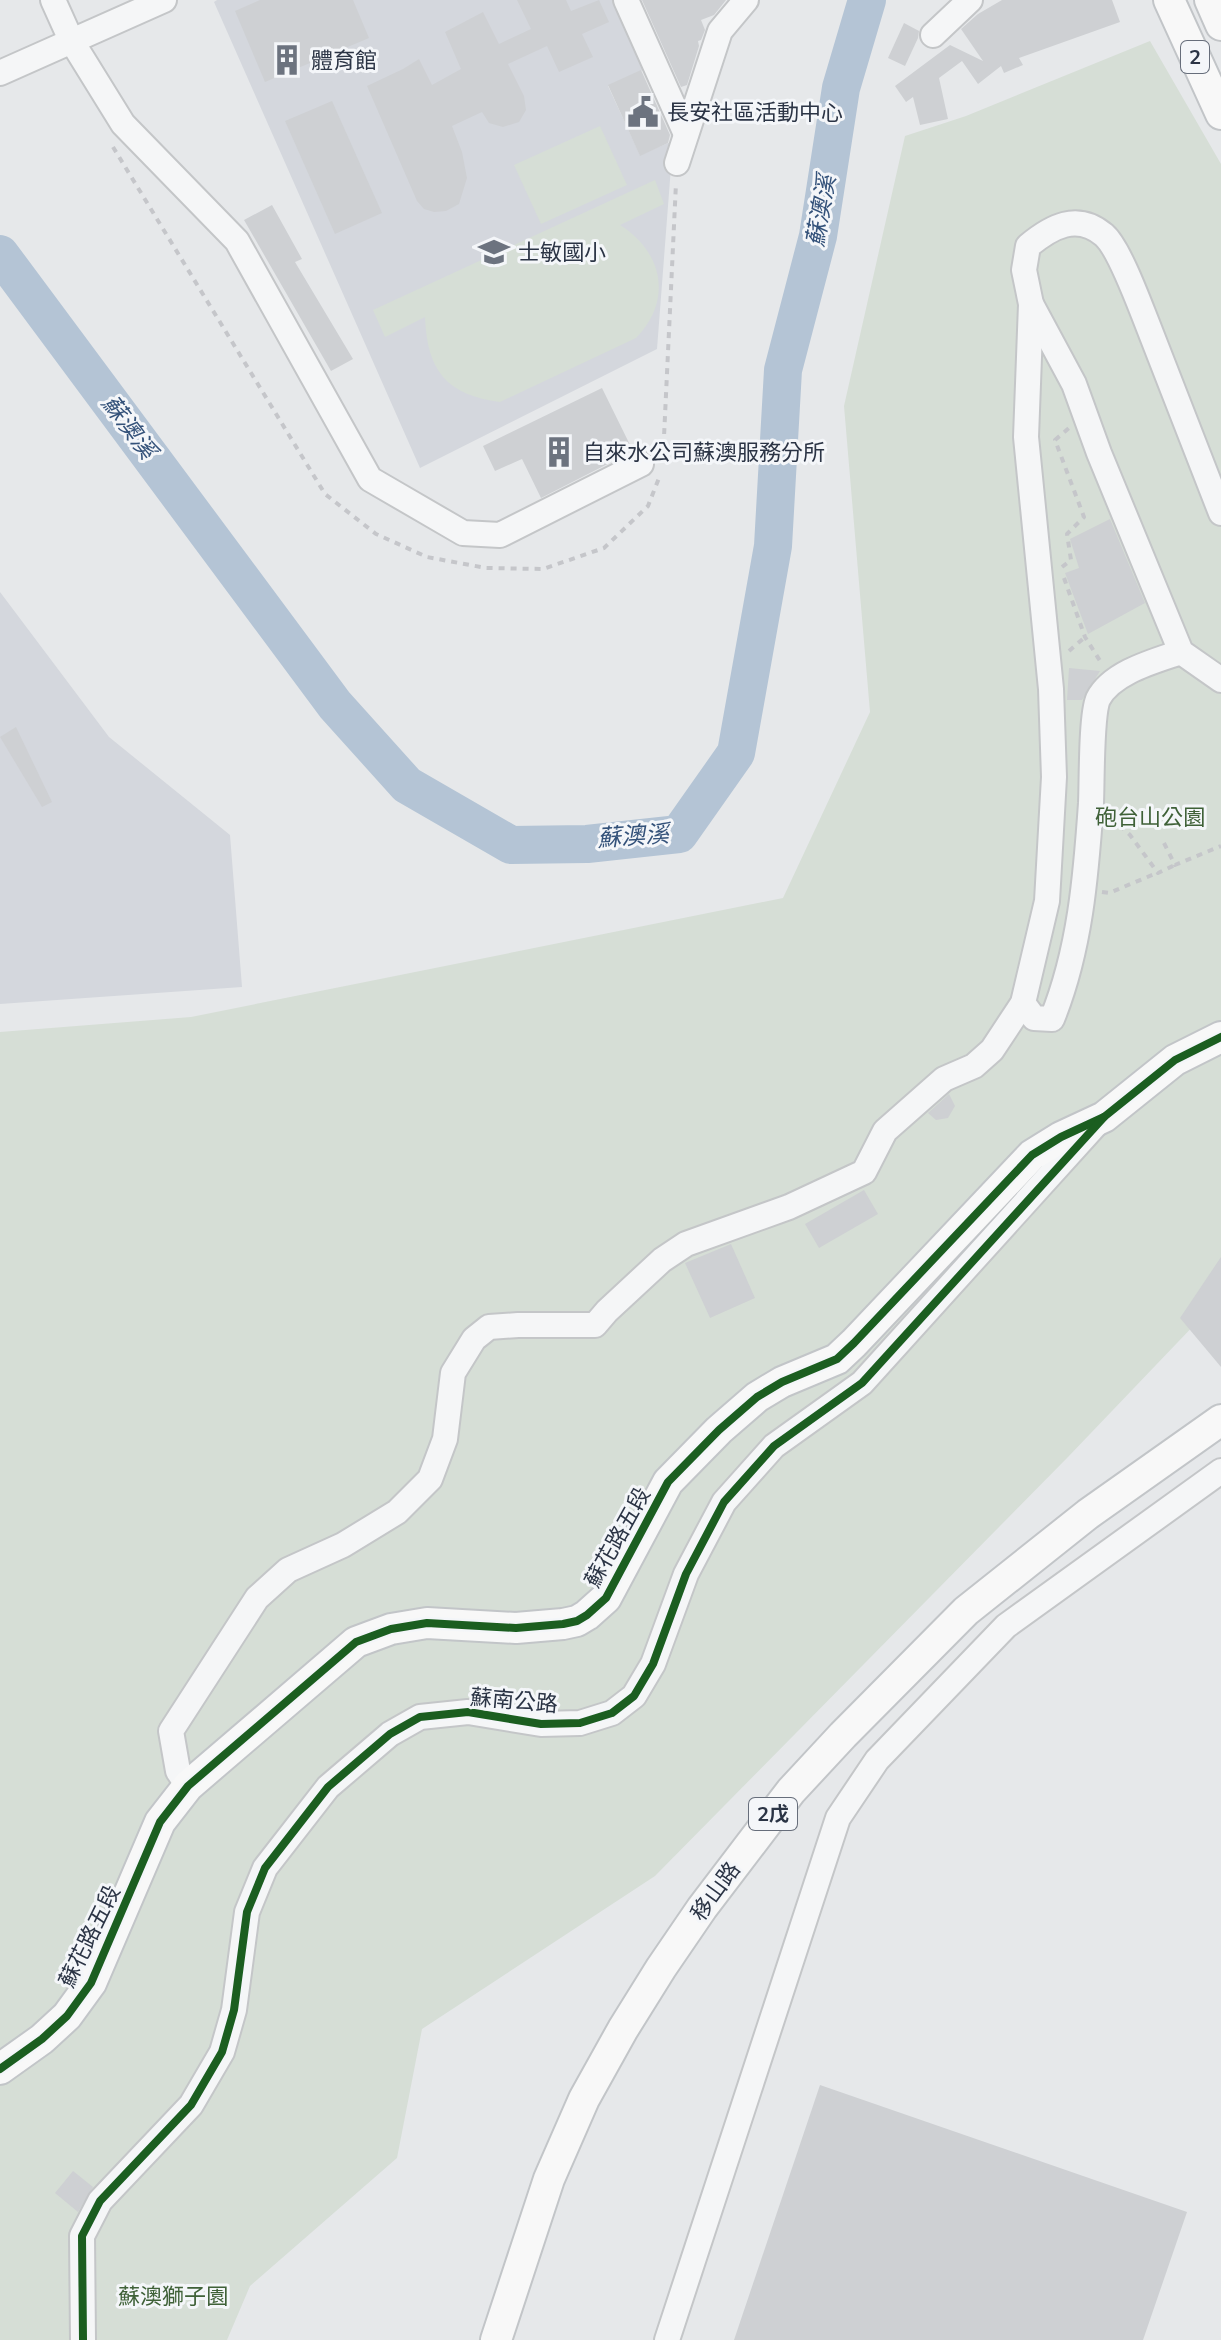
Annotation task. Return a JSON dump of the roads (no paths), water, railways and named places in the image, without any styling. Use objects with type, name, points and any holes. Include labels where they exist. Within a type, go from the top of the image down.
[{"type":"main road","name":"2","points":[[1169,0],[1221,114]]},
{"type":"main road","name":"2","points":[[1210,0],[1221,25]]},
{"type":"main road","name":"蘇花路五段","points":[[0,2069],[42,2039],[67,2016],[91,1983],[160,1822],[188,1786],[356,1642],[391,1629],[427,1623],[516,1628],[563,1624],[587,1615],[606,1598],[668,1482],[719,1430],[757,1397],[782,1382],[837,1359],[1032,1155],[1104,1117],[1175,1060],[1221,1037]]},
{"type":"main road","name":"移山路","points":[[496,2340],[549,2179],[584,2099],[661,1968],[710,1897],[791,1791],[966,1611],[1088,1514],[1221,1420]]},
{"type":"street","points":[[53,0],[71,40],[123,124],[237,241],[370,479],[463,533],[500,535],[641,464]]},
{"type":"street","points":[[0,73],[164,0]]},
{"type":"street","points":[[626,0],[686,134]]},
{"type":"street","points":[[677,163],[720,31],[746,0]]},
{"type":"street","points":[[933,35],[970,0]]},
{"type":"street","points":[[188,1786],[178,1771],[171,1731],[257,1598],[288,1570],[343,1545],[397,1512],[430,1479],[445,1439],[453,1373],[474,1339],[489,1327],[595,1325],[662,1260],[686,1244],[789,1207],[864,1172],[885,1131],[944,1079],[974,1066],[992,1050],[1023,1003],[1047,901],[1054,777],[1051,689],[1026,437],[1031,304],[1024,270],[1028,246],[1047,230],[1069,222],[1088,226],[1106,236],[1131,283],[1221,513]]},
{"type":"street","points":[[1031,304],[1074,384],[1181,652],[1221,680]]},
{"type":"street","points":[[1023,1003],[1034,1018],[1052,1019],[1073,955],[1084,888],[1098,700],[1121,676],[1181,652]]},
{"type":"street","name":"蘇南公路","points":[[83,2340],[82,2236],[100,2201],[191,2105],[222,2052],[234,2010],[247,1912],[260,1879],[265,1868],[328,1787],[390,1734],[420,1717],[468,1712],[541,1724],[580,1723],[612,1713],[634,1696],[653,1664],[686,1574],[724,1502],[774,1446],[862,1383],[1104,1117]]},
{"type":"street","points":[[667,2340],[838,1818],[877,1760],[1006,1626],[1221,1471]]},
{"type":"waterway","name":"蘇澳溪","points":[[0,254],[335,705],[407,785],[511,845],[587,844],[679,834],[736,753],[773,546],[783,370],[818,236],[841,88],[867,0]]},
{"type":"place","name":"體育館","points":[[287,60]]},
{"type":"place","name":"長安社區活動中心","points":[[643,112]]},
{"type":"place","name":"士敏國小","points":[[494,252]]},
{"type":"place","name":"自來水公司蘇澳服務分所","points":[[559,452]]},
{"type":"park label","name":"砲台山公園","points":[[1150,817]]},
{"type":"park label","name":"蘇澳獅子園","points":[[173,2296]]}]
